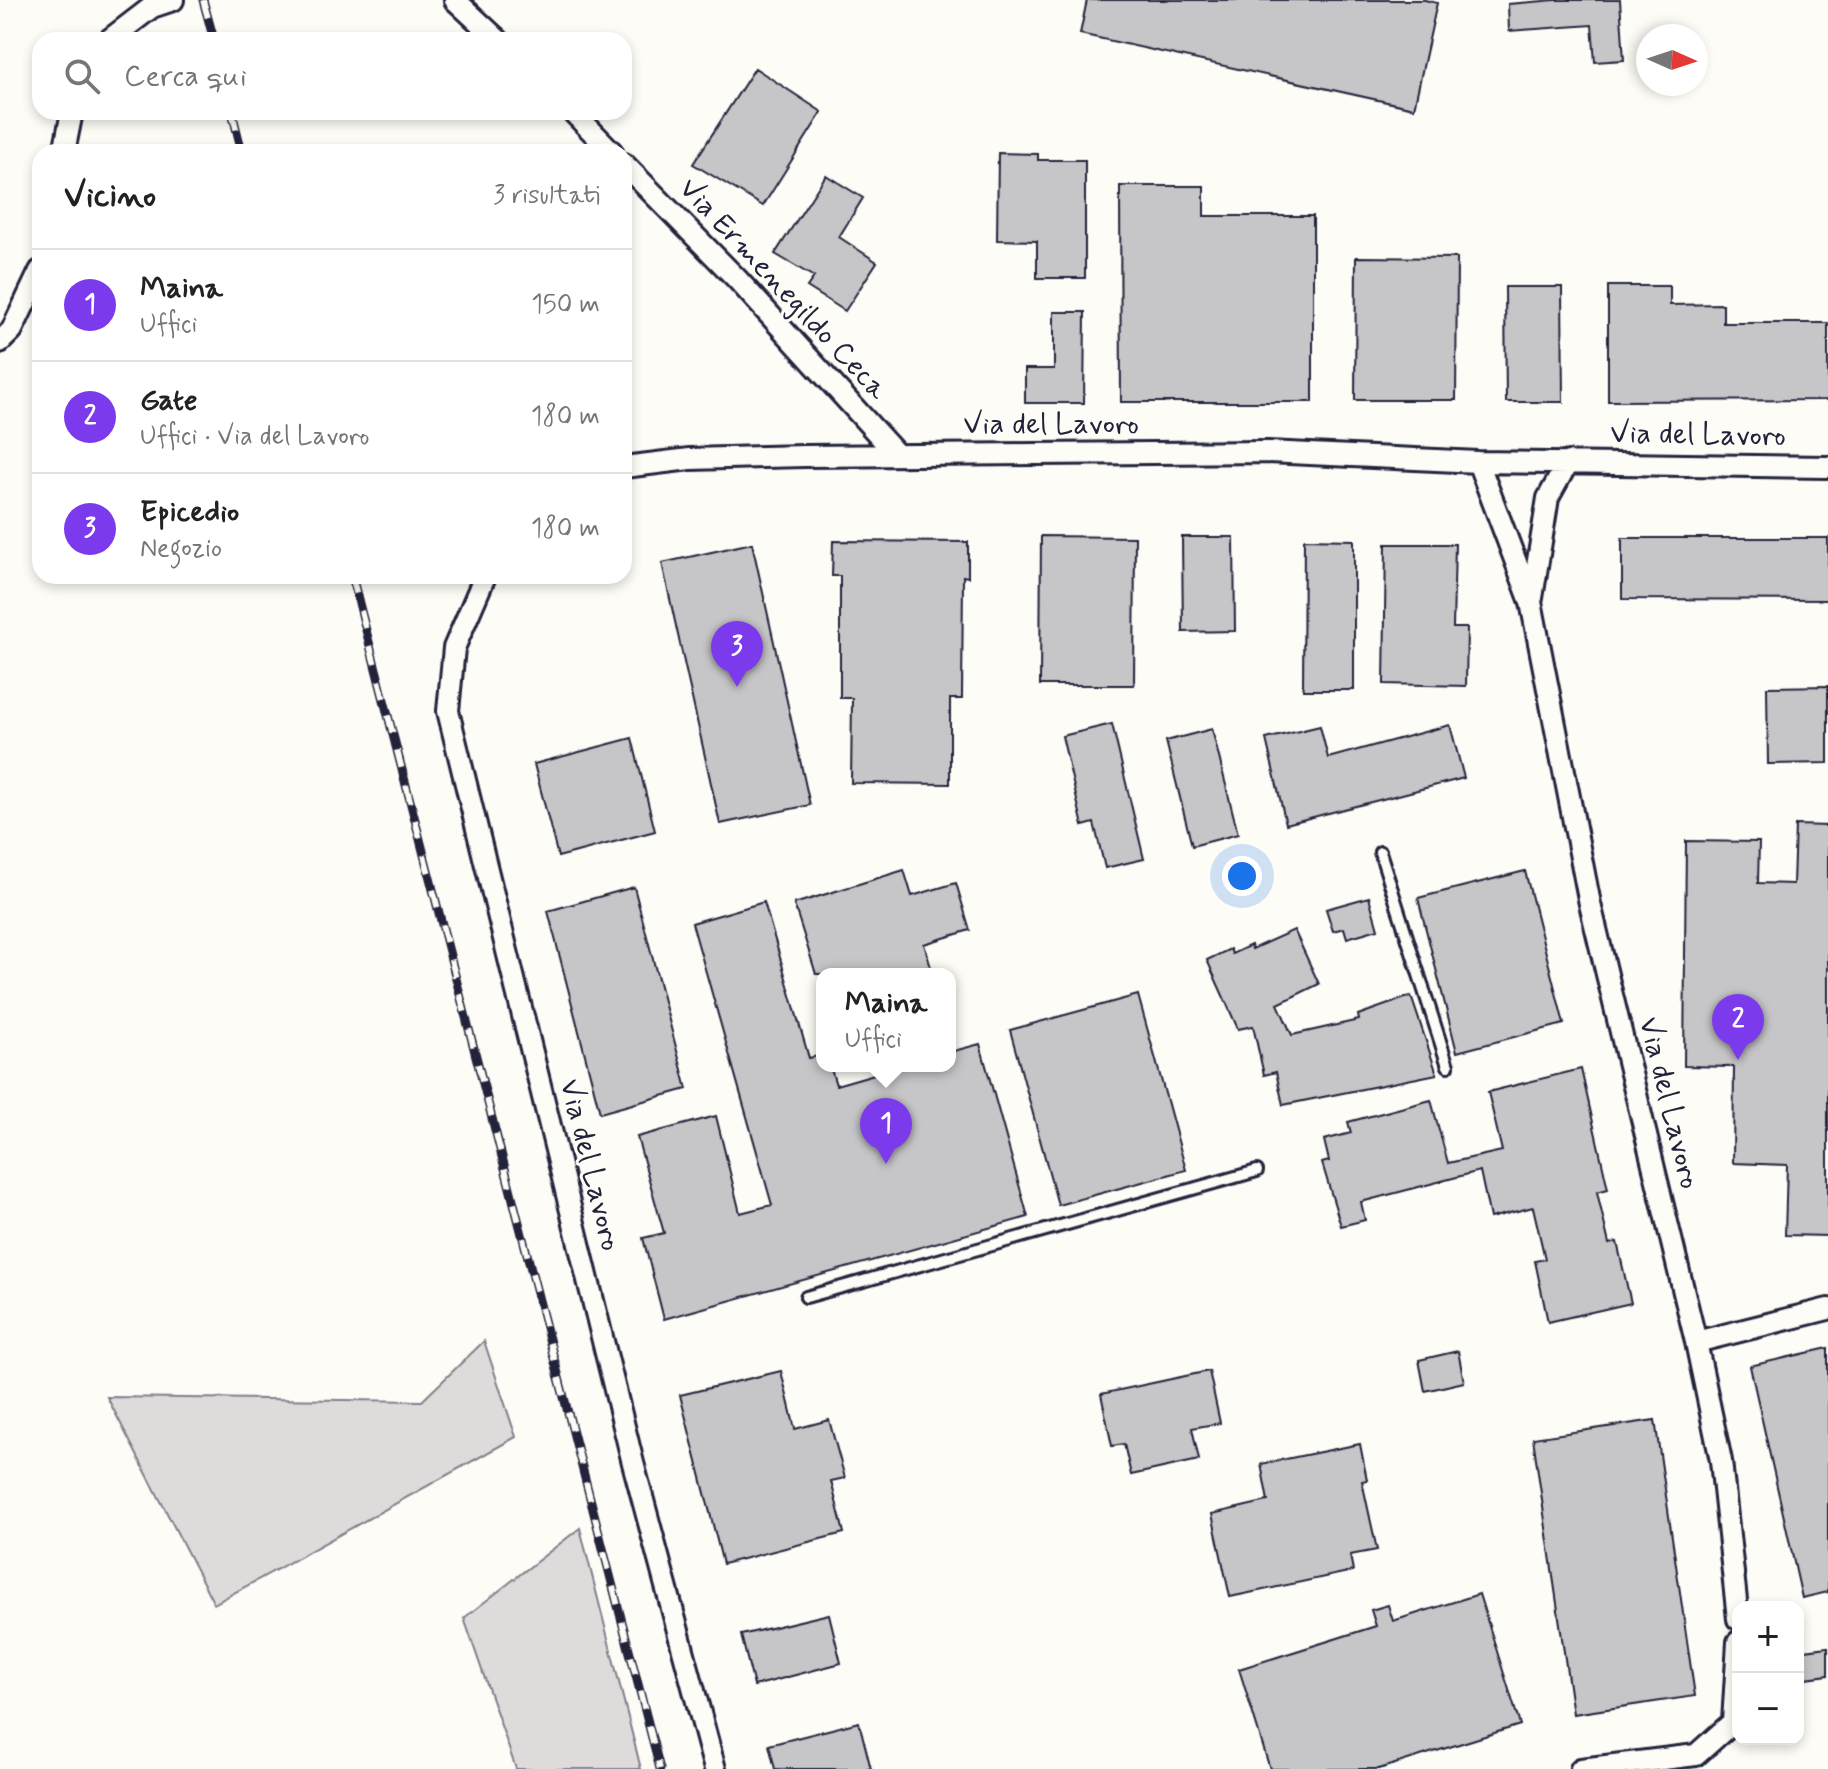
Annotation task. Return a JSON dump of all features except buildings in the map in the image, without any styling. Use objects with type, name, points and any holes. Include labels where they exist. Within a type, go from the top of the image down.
[{"type":"street","points":[[119,32],[152,7],[173,0]]},
{"type":"street","points":[[455,0],[489,32]]},
{"type":"street","points":[[66,144],[70,120]]},
{"type":"street","points":[[581,120],[604,144]]},
{"type":"street","name":"Via Ermenegildo Ceca","points":[[632,172],[737,279],[897,455]]},
{"type":"street","points":[[0,342],[19,319],[32,289]]},
{"type":"street","name":"Via del Lavoro","points":[[632,466],[690,459],[1268,452],[1478,462],[1828,467]]},
{"type":"street","name":"Via del Lavoro","points":[[1478,462],[1531,602],[1590,904],[1696,1342],[1721,1461],[1736,1601]]},
{"type":"street","name":"Via del Lavoro","points":[[1531,602],[1548,498],[1568,462]]},
{"type":"street","name":"Via del Lavoro","points":[[482,584],[454,648],[448,711],[633,1463],[715,1769]]},
{"type":"street","points":[[1696,1342],[1828,1309]]},
{"type":"street","points":[[1581,1769],[1696,1755],[1733,1722],[1736,1673]]},
{"type":"lane","points":[[1380,852],[1448,1066]]},
{"type":"lane","points":[[806,1297],[1257,1171]]},
{"type":"shaded area","points":[[484,1341],[516,1437],[214,1604],[107,1397],[422,1401]]},
{"type":"shaded area","points":[[580,1528],[641,1769],[516,1769],[464,1618]]},
{"type":"railway","points":[[203,0],[212,32]]},
{"type":"railway","points":[[234,120],[240,144]]},
{"type":"railway","points":[[354,584],[660,1769]]},
{"type":"place","name":"Epicedio","points":[[737,687]]},
{"type":"place","name":"Gate","points":[[1738,1060]]},
{"type":"place","name":"Maina","points":[[886,1164]]}]
